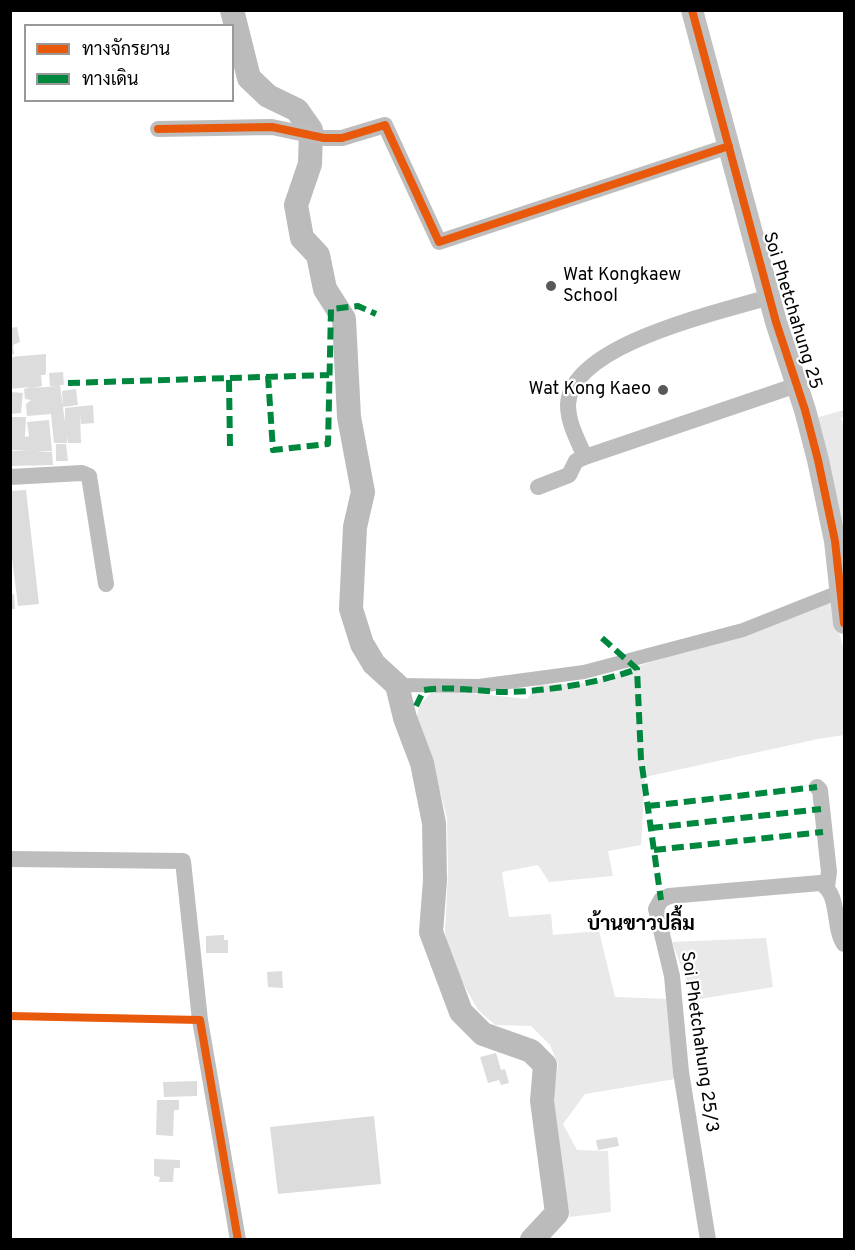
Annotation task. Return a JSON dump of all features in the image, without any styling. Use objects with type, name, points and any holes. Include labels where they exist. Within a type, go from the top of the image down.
[{"type":"street","name":"Soi Phetchahung 25","points":[[692,10],[769,297],[797,385],[828,503],[844,623]]},
{"type":"street","points":[[158,129],[272,127],[311,135],[342,138],[385,124],[439,242],[729,146]]},
{"type":"street","points":[[585,457],[570,420],[568,403],[573,385],[590,365],[603,355],[656,333],[769,297]]},
{"type":"street","points":[[538,487],[569,476],[576,461],[585,457],[797,385]]},
{"type":"street","points":[[10,477],[82,473],[89,476],[106,584]]},
{"type":"street","points":[[817,787],[820,790],[828,872],[827,887],[832,894],[838,932],[844,944]]},
{"type":"street","points":[[10,859],[183,861],[200,1020],[238,1239]]},
{"type":"street","name":"Soi Phetchahung 25/3","points":[[708,1239],[681,1072],[672,976],[656,909],[661,900],[669,896],[820,884],[827,887]]},
{"type":"shaded area","points":[[844,410],[844,416],[841,418],[844,426],[844,560],[815,418]]},
{"type":"shaded area","points":[[835,600],[838,629],[844,649],[844,735],[645,777],[641,845],[608,851],[613,876],[549,882],[538,865],[502,872],[509,917],[551,914],[553,935],[599,931],[615,997],[670,999],[675,1079],[585,1094],[563,1124],[577,1150],[608,1151],[611,1212],[570,1217],[555,1134],[553,1097],[558,1064],[550,1045],[531,1026],[495,1025],[478,1010],[453,966],[445,933],[448,872],[447,818],[435,772],[416,721],[419,706],[434,689],[527,699],[537,685],[588,683],[675,654],[754,633]]},
{"type":"shaded area","points":[[766,938],[773,987],[694,1000],[672,942]]},
{"type":"building","points":[[17,327],[20,342],[13,345],[14,354],[10,355],[10,328]]},
{"type":"building","points":[[46,354],[46,372],[45,375],[41,375],[42,386],[32,388],[58,386],[50,386],[49,373],[63,372],[64,385],[60,385],[65,422],[65,408],[93,405],[94,423],[81,424],[80,413],[81,443],[68,443],[68,435],[67,443],[54,443],[51,414],[27,416],[26,404],[31,400],[25,399],[24,389],[30,387],[10,389],[10,357]]},
{"type":"building","points":[[76,389],[78,405],[63,407],[62,391]]},
{"type":"building","points":[[10,392],[23,393],[21,413],[10,414]]},
{"type":"building","points":[[10,417],[26,417],[25,437],[29,436],[27,422],[49,420],[52,451],[35,452],[52,452],[53,465],[10,466],[10,451],[30,450],[10,450]]},
{"type":"building","points":[[56,444],[66,444],[68,461],[56,461]]},
{"type":"building","points":[[26,490],[39,604],[18,606],[10,542],[10,491]]},
{"type":"building","points":[[14,594],[15,609],[10,609],[10,595]]},
{"type":"building","points":[[224,935],[224,940],[228,940],[228,953],[206,953],[206,936]]},
{"type":"building","points":[[282,971],[283,988],[268,987],[267,972]]},
{"type":"building","points":[[496,1053],[501,1070],[505,1069],[509,1083],[501,1085],[499,1080],[488,1083],[480,1057]]},
{"type":"building","points":[[197,1081],[197,1096],[164,1097],[163,1082]]},
{"type":"building","points":[[157,1100],[179,1100],[179,1110],[174,1110],[173,1136],[156,1135]]},
{"type":"building","points":[[374,1116],[381,1184],[278,1194],[270,1127]]},
{"type":"building","points":[[617,1137],[619,1146],[598,1150],[596,1140]]},
{"type":"building","points":[[154,1159],[180,1160],[180,1168],[174,1168],[173,1182],[159,1182],[160,1177],[154,1176]]},
{"type":"waterway","points":[[232,10],[249,78],[268,96],[297,110],[311,130],[310,164],[296,205],[302,238],[318,255],[325,289],[344,319],[349,417],[363,492],[355,527],[351,609],[362,644],[374,664],[397,685],[405,718],[422,763],[434,823],[435,880],[431,932],[461,1012],[483,1034],[531,1051],[545,1065],[542,1101],[557,1213],[532,1240]]},
{"type":"waterway","points":[[397,685],[479,686],[584,672],[743,630],[844,590]]},
{"type":"marked path","points":[[268,376],[273,450],[328,444],[331,309],[358,306],[376,314]]},
{"type":"marked path","points":[[68,383],[329,375]]},
{"type":"marked path","points":[[229,380],[230,447]]},
{"type":"marked path","points":[[602,638],[637,669],[641,759],[661,900]]},
{"type":"marked path","points":[[416,706],[424,690],[503,692],[536,690],[571,686],[637,669]]},
{"type":"marked path","points":[[648,806],[817,787]]},
{"type":"marked path","points":[[651,828],[821,809]]},
{"type":"marked path","points":[[654,850],[823,832]]},
{"type":"cycle path","points":[[692,10],[776,322],[805,410],[818,460],[835,541],[844,623]]},
{"type":"cycle path","points":[[158,129],[272,127],[324,138],[342,138],[385,125],[439,242],[729,146]]},
{"type":"cycle path","points":[[10,1016],[200,1020],[238,1240]]},
{"type":"place","name":"Wat Kongkaew School","points":[[551,286]]},
{"type":"place","name":"Wat Kong Kaeo","points":[[663,390]]},
{"type":"district","name":"บ้านขาวปลื้ม","points":[[641,926]]}]
